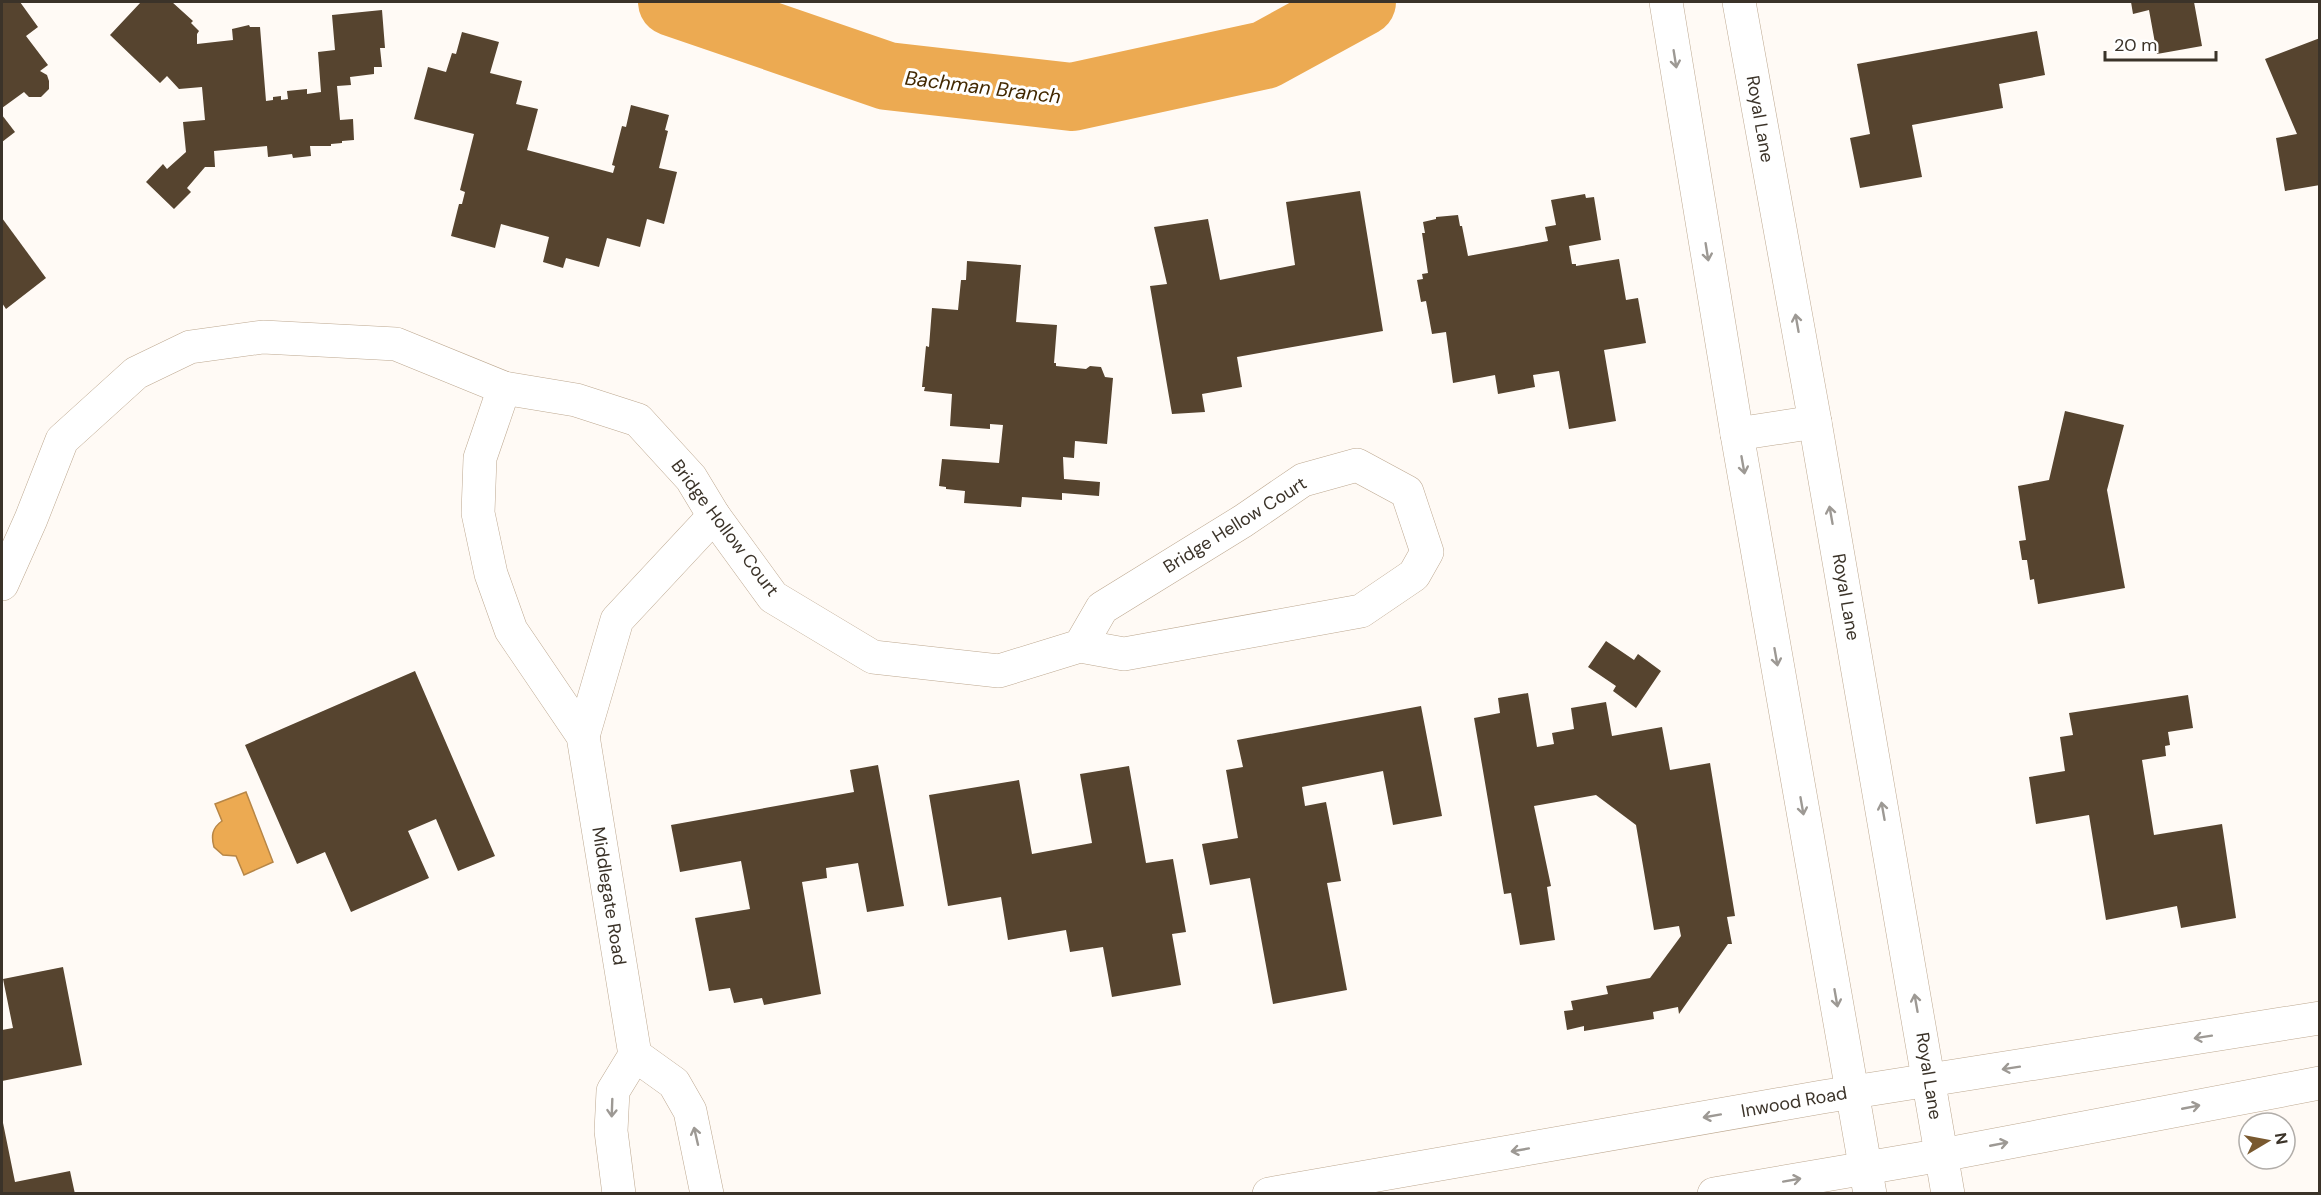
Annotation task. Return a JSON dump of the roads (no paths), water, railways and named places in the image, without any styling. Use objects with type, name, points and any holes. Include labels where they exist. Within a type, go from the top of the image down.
[{"type":"main road","points":[[1666,2],[1737,434],[1868,1180]]},
{"type":"main road","name":"Royal Lane","points":[[1739,2],[1815,422],[1948,1194]]},
{"type":"main road","name":"Bridge Hollow Court","points":[[2,584],[62,440],[136,373],[190,347],[263,337],[396,344],[504,388],[576,400],[638,420],[691,477],[714,516],[773,597],[873,657],[999,671],[1080,646]]},
{"type":"main road","name":"Middlegate Road","points":[[504,388],[480,458],[478,513],[484,544],[491,574],[511,630],[583,736],[635,1055]]},
{"type":"main road","points":[[1737,434],[1815,422]]},
{"type":"main road","name":"Bridge Hellow Court","points":[[1357,465],[1407,492],[1427,552],[1414,575],[1361,611],[1124,654],[1080,646],[1102,608],[1243,521],[1303,480],[1357,465]]},
{"type":"main road","name":"Middlegate Road","points":[[583,736],[617,620],[714,516]]},
{"type":"main road","name":"Inwood Road","points":[[1269,1194],[1853,1092],[2319,1018]]},
{"type":"main road","points":[[619,1194],[611,1131],[613,1091],[635,1055],[674,1083],[690,1111],[706,1194]]},
{"type":"main road","points":[[1714,1194],[1868,1180],[1942,1155],[2319,1083]]},
{"type":"waterway","name":"Bachman Branch","points":[[672,2],[887,76],[1072,97],[1265,55],[1362,2]]}]
